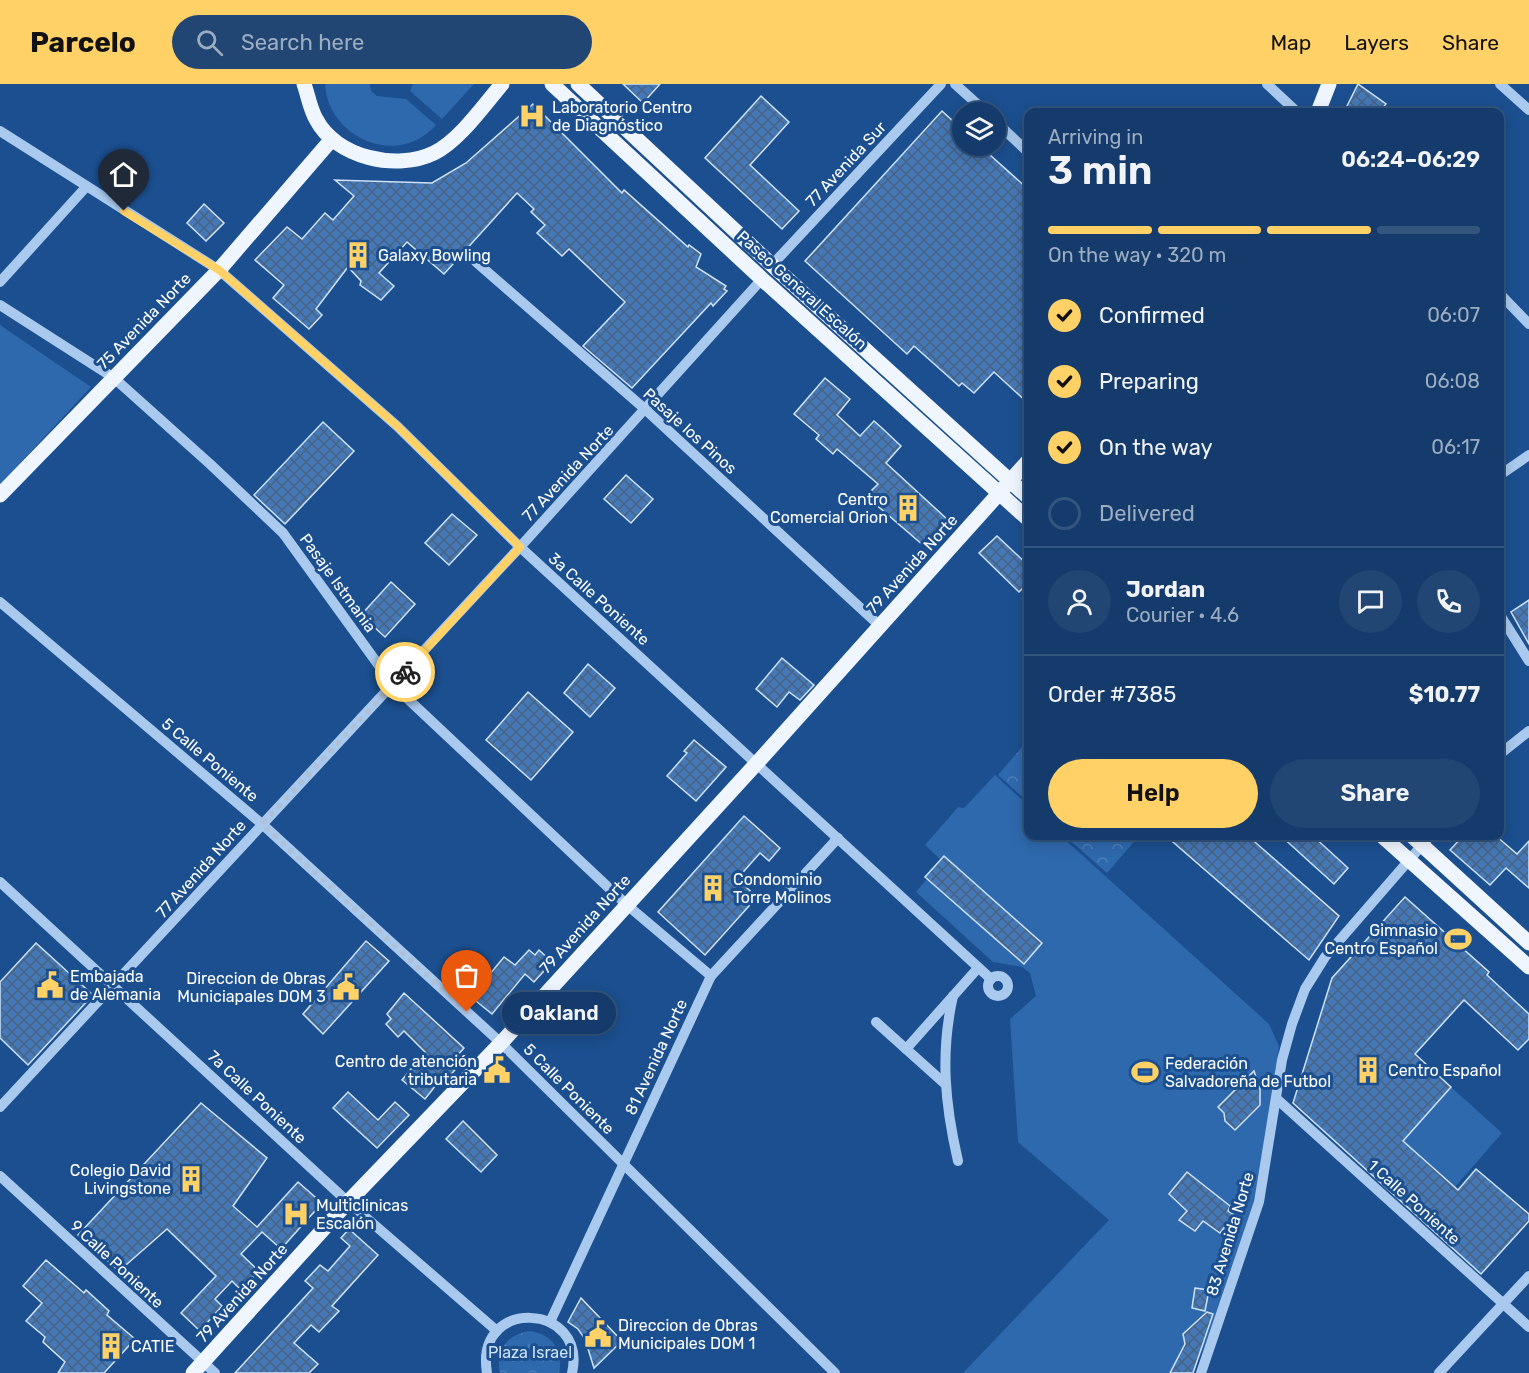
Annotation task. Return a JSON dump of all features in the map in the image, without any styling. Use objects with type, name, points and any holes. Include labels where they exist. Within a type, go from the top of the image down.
[{"type":"main road","points":[[304,84],[316,120],[332,139],[357,154],[395,163],[433,154],[449,144],[502,84]]},
{"type":"main road","name":"Paseo General Escalón","points":[[552,84],[762,279],[1024,516]]},
{"type":"main road","name":"Paseo General Escalón","points":[[578,84],[772,265],[1024,494]]},
{"type":"main road","points":[[1320,108],[1329,84]]},
{"type":"main road","name":"75 Avenida Norte","points":[[0,495],[219,270],[332,139]]},
{"type":"main road","name":"79 Avenida Norte","points":[[204,1370],[348,1202],[501,1043],[1024,466]]},
{"type":"main road","points":[[1387,840],[1529,967]]},
{"type":"main road","points":[[1422,840],[1529,943]]},
{"type":"street","name":"77 Avenida Sur","points":[[772,265],[941,84]]},
{"type":"street","points":[[956,84],[975,102]]},
{"type":"street","points":[[1267,84],[1293,108]]},
{"type":"street","points":[[1500,84],[1529,110]]},
{"type":"street","name":"3a Calle Poniente","points":[[0,131],[219,270],[397,426],[520,547],[991,979]]},
{"type":"street","points":[[1006,131],[1024,148]]},
{"type":"street","points":[[0,282],[86,187]]},
{"type":"street","name":"Pasaje los Pinos","points":[[476,262],[646,410],[880,626]]},
{"type":"street","name":"77 Avenida Norte","points":[[0,1107],[115,986],[262,824],[520,547],[762,279]]},
{"type":"street","points":[[1504,298],[1529,324]]},
{"type":"street","name":"Pasaje Istmania","points":[[0,305],[114,378],[283,533],[393,685],[627,905],[711,976]]},
{"type":"street","points":[[1504,472],[1529,455]]},
{"type":"street","name":"5 Calle Poniente","points":[[0,602],[262,824],[501,1043],[835,1373]]},
{"type":"street","points":[[1504,621],[1529,661]]},
{"type":"street","points":[[1504,751],[1529,731]]},
{"type":"street","name":"81 Avenida Norte","points":[[549,1322],[711,976],[838,838]]},
{"type":"street","name":"83 Avenida Norte","points":[[1201,1373],[1259,1202],[1278,1100],[1282,1060],[1305,989],[1325,957],[1409,859],[1420,840]]},
{"type":"street","name":"7a Calle Poniente","points":[[0,882],[348,1202],[497,1331]]},
{"type":"street","points":[[906,1049],[978,968]]},
{"type":"street","points":[[953,996],[945,1042],[944,1083],[958,1161]]},
{"type":"street","points":[[876,1022],[944,1083]]},
{"type":"street","name":"1 Calle Poniente","points":[[1278,1100],[1529,1327]]},
{"type":"street","name":"9 Calle Poniente","points":[[0,1176],[204,1370]]},
{"type":"street","points":[[1439,1373],[1529,1276]]},
{"type":"street","points":[[487,1373],[486,1351],[497,1331],[508,1322],[536,1317],[549,1322],[568,1340],[573,1352],[572,1373]]},
{"type":"green space","points":[[325,84],[370,84],[371,91],[377,96],[406,99],[436,125],[421,138],[403,144],[385,145],[368,141],[352,132],[338,120],[329,103]]},
{"type":"green space","points":[[413,84],[474,84],[442,119],[410,91]]},
{"type":"green space","points":[[0,325],[91,387],[0,485]]},
{"type":"green space","points":[[1024,745],[1024,798],[998,775]]},
{"type":"green space","name":"Federación Salvadoreña de Futbol","points":[[995,775],[1024,801],[1024,840],[1065,840],[1269,1024],[1279,1046],[1255,1200],[1217,1316],[1193,1373],[963,1373],[1109,1220],[1018,1142],[1010,1019],[1036,996],[1030,973],[1022,967],[993,962],[916,892],[942,861],[925,845],[958,807],[964,808]]},
{"type":"green space","points":[[1070,840],[1136,840],[1107,873]]},
{"type":"green space","points":[[1451,1087],[1502,1133],[1455,1187],[1403,1141]]},
{"type":"green space","name":"Plaza Israel","points":[[530,1331],[545,1336],[555,1345],[560,1358],[559,1373],[500,1373],[499,1358],[504,1345],[515,1336]]},
{"type":"building","points":[[623,84],[660,84],[643,103]]},
{"type":"building","points":[[1358,84],[1386,104],[1382,108],[1346,108]]},
{"type":"building","points":[[761,96],[789,122],[750,165],[799,211],[782,229],[705,158]]},
{"type":"building","points":[[533,104],[622,193],[624,190],[688,247],[689,245],[701,254],[696,267],[726,286],[724,289],[727,291],[713,306],[711,303],[632,388],[583,346],[625,302],[569,249],[562,256],[537,233],[545,225],[531,212],[534,209],[517,193],[444,274],[407,242],[379,273],[394,286],[381,300],[360,285],[361,281],[348,267],[316,309],[322,315],[309,329],[273,298],[284,285],[255,260],[287,227],[302,239],[325,213],[333,220],[354,196],[335,180],[432,183],[466,163]]},
{"type":"building","points":[[942,111],[952,120],[952,156],[991,156],[1024,186],[1024,399],[994,372],[974,393],[962,383],[959,386],[914,346],[907,354],[805,261]]},
{"type":"building","points":[[204,204],[224,223],[206,241],[187,223]]},
{"type":"building","points":[[825,378],[850,399],[837,415],[860,436],[874,421],[901,446],[886,463],[948,520],[924,546],[866,496],[878,484],[837,449],[833,454],[816,439],[819,435],[794,414]]},
{"type":"building","points":[[323,422],[354,451],[285,524],[254,495]]},
{"type":"building","points":[[626,475],[653,499],[631,523],[604,499]]},
{"type":"building","points":[[452,514],[477,535],[449,565],[425,543]]},
{"type":"building","points":[[997,536],[1024,561],[1024,587],[1019,592],[979,553]]},
{"type":"building","points":[[391,582],[415,604],[385,637],[361,615]]},
{"type":"building","points":[[1529,600],[1529,644],[1511,612]]},
{"type":"building","points":[[782,658],[814,685],[800,700],[789,692],[777,707],[756,689]]},
{"type":"building","points":[[588,664],[615,688],[590,717],[564,693]]},
{"type":"building","points":[[528,692],[573,732],[531,780],[486,740]]},
{"type":"building","points":[[694,740],[726,767],[696,801],[667,776],[687,753],[684,751]]},
{"type":"building","name":"Condominio Torre Molinos","points":[[744,816],[780,848],[769,861],[760,853],[737,879],[757,897],[705,955],[658,912]]},
{"type":"building","points":[[1171,840],[1253,840],[1339,916],[1309,960]]},
{"type":"building","points":[[1285,840],[1317,840],[1348,868],[1334,884]]},
{"type":"building","points":[[1459,840],[1501,840],[1517,854],[1529,841],[1529,888],[1506,868],[1490,885],[1450,850]]},
{"type":"building","points":[[944,856],[1042,943],[1024,964],[925,877]]},
{"type":"building","name":"Centro Español","points":[[1405,897],[1489,972],[1487,975],[1529,1014],[1529,1039],[1518,1050],[1464,1000],[1415,1054],[1451,1087],[1403,1141],[1458,1190],[1476,1169],[1529,1214],[1529,1221],[1481,1274],[1293,1103],[1332,978]]},
{"type":"building","name":"Direccion de Obras Municiapales DOM 3","points":[[366,941],[389,961],[323,1034],[303,1014]]},
{"type":"building","points":[[36,943],[93,995],[28,1065],[0,1038],[0,982]]},
{"type":"building","points":[[529,950],[535,955],[539,950],[552,962],[534,982],[525,974],[492,1014],[471,997],[504,957],[515,965]]},
{"type":"building","points":[[404,993],[464,1048],[453,1060],[459,1065],[448,1078],[444,1075],[425,1099],[402,1080],[425,1052],[404,1031],[398,1037],[386,1024],[391,1019],[387,1014]]},
{"type":"building","points":[[1254,1071],[1260,1089],[1260,1105],[1235,1130],[1225,1121],[1224,1113],[1218,1107]]},
{"type":"building","points":[[348,1092],[378,1120],[395,1102],[409,1115],[377,1148],[333,1108]]},
{"type":"building","name":"Colegio David Livingstone","points":[[201,1103],[267,1158],[233,1206],[257,1227],[298,1182],[322,1203],[281,1249],[262,1232],[241,1254],[259,1271],[241,1290],[232,1281],[215,1299],[222,1306],[200,1331],[181,1313],[216,1276],[167,1229],[119,1271],[78,1235]]},
{"type":"building","points":[[463,1121],[497,1155],[481,1172],[446,1139]]},
{"type":"building","points":[[1187,1172],[1230,1206],[1228,1211],[1234,1215],[1220,1233],[1203,1221],[1195,1231],[1179,1220],[1187,1211],[1169,1194]]},
{"type":"building","points":[[349,1229],[378,1255],[332,1306],[339,1311],[319,1332],[311,1325],[294,1343],[318,1364],[309,1373],[235,1373],[313,1288],[305,1281],[320,1265],[328,1271],[350,1246],[341,1238]]},
{"type":"building","points":[[46,1260],[84,1293],[86,1290],[109,1311],[107,1315],[135,1339],[104,1373],[58,1373],[65,1362],[43,1342],[45,1337],[26,1321],[42,1303],[23,1286]]},
{"type":"building","points":[[1195,1288],[1209,1290],[1205,1311],[1192,1308]]},
{"type":"building","name":"Direccion de Obras Municipales DOM 1","points":[[581,1298],[622,1341],[594,1368],[585,1339],[578,1329],[568,1322]]},
{"type":"building","points":[[1207,1312],[1213,1314],[1193,1373],[1170,1373],[1185,1344],[1183,1334]]},
{"type":"way so far","points":[[405,672],[262,824],[467,1012]]},
{"type":"place","name":"Laboratorio Centro de Diagnóstico","points":[[532,116]]},
{"type":"place","name":"Galaxy Bowling","points":[[358,255]]},
{"type":"place","name":"Centro Comercial Orion","points":[[908,508]]},
{"type":"place","name":"Condominio Torre Molinos","points":[[713,888]]},
{"type":"place","name":"Gimnasio Centro Español","points":[[1458,939]]},
{"type":"place","name":"Embajada de Alemania","points":[[50,985]]},
{"type":"place","name":"Direccion de Obras Municiapales DOM 3","points":[[346,987]]},
{"type":"place","name":"Oakland","points":[[467,1012]]},
{"type":"place","name":"Centro de atención tributaria","points":[[497,1070]]},
{"type":"place","name":"Centro Español","points":[[1368,1070]]},
{"type":"place","name":"Federación Salvadoreña de Futbol","points":[[1145,1072]]},
{"type":"place","name":"Colegio David Livingstone","points":[[191,1179]]},
{"type":"place","name":"Multiclinicas Escalón","points":[[296,1214]]},
{"type":"place","name":"Direccion de Obras Municipales DOM 1","points":[[598,1334]]},
{"type":"place","name":"CATIE","points":[[111,1346]]},
{"type":"route","points":[[124,211],[219,270],[397,426],[520,547],[405,672]]}]
